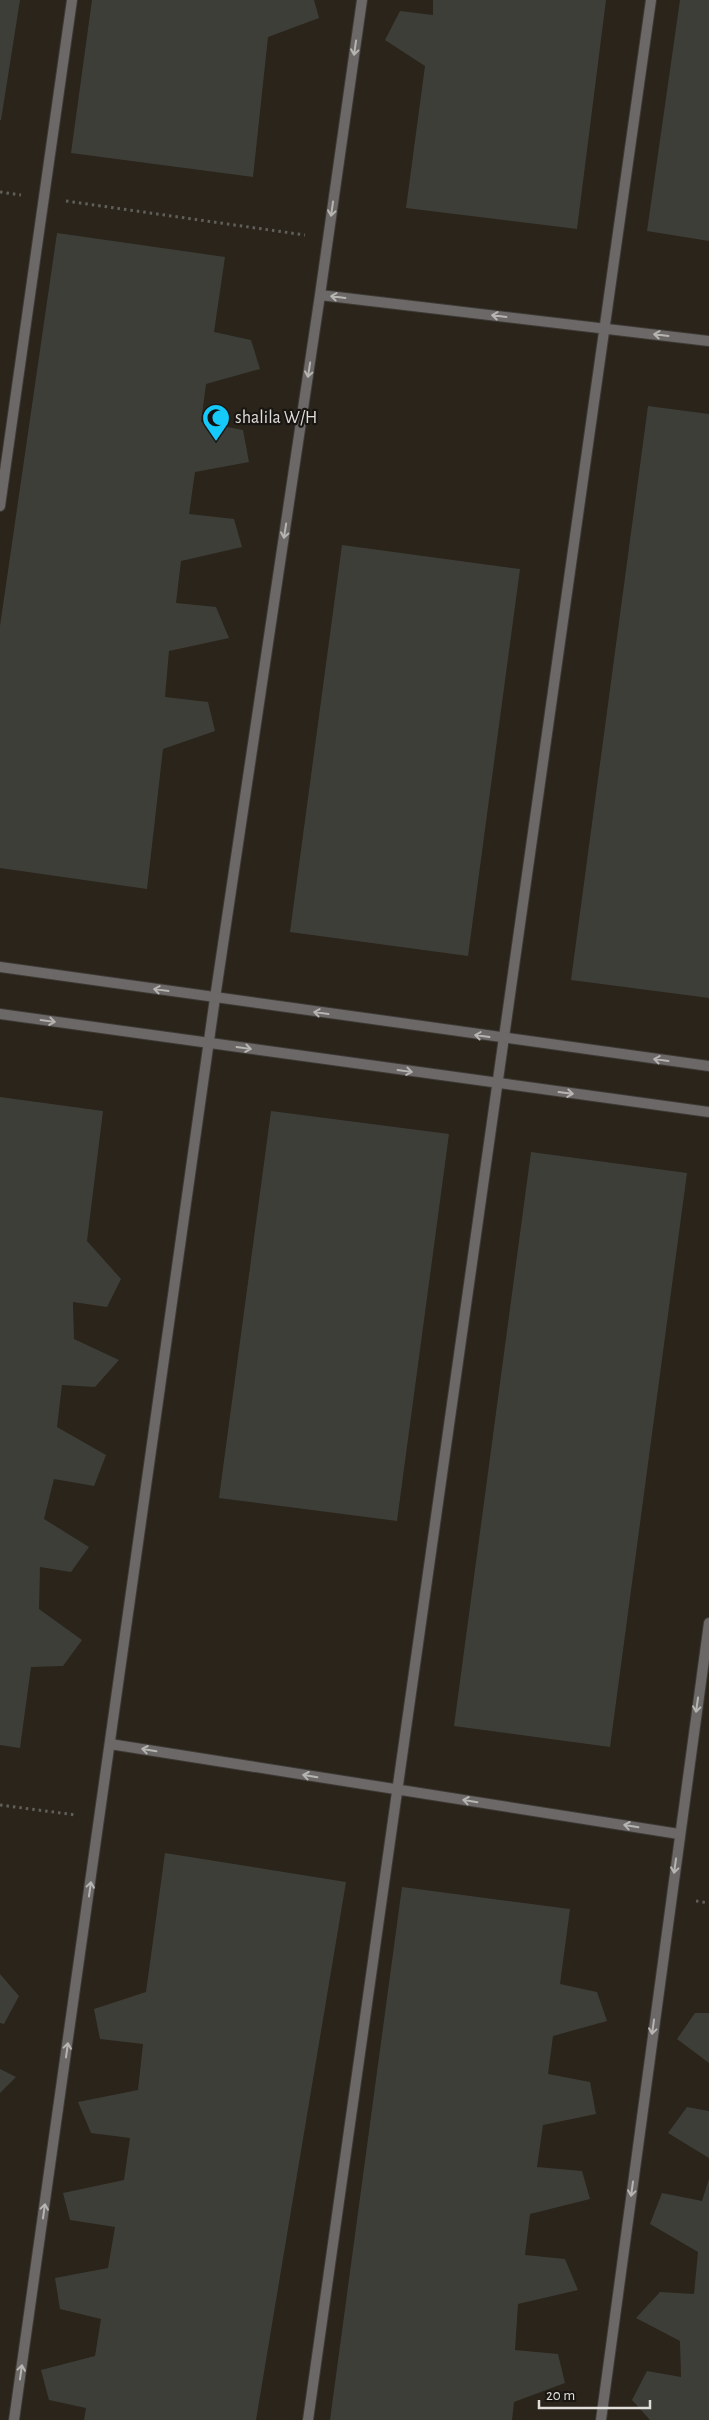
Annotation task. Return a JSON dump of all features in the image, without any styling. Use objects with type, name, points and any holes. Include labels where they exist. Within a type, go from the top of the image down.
[{"type":"street","points":[[0,506],[72,0]]},
{"type":"street","points":[[14,2420],[215,998],[362,0]]},
{"type":"street","points":[[308,2420],[651,0]]},
{"type":"street","points":[[320,295],[709,341]]},
{"type":"street","points":[[0,967],[503,1039],[709,1066]]},
{"type":"street","points":[[0,1014],[709,1112]]},
{"type":"street","points":[[601,2420],[709,1623]]},
{"type":"street","points":[[110,1744],[679,1834]]},
{"type":"path","points":[[0,192],[328,238]]},
{"type":"path","points":[[0,1805],[100,1818]]},
{"type":"shaded area","points":[[0,0],[709,0],[709,2420],[0,2420]]},
{"type":"building","points":[[0,0],[20,0],[1,120],[0,120]]},
{"type":"building","points":[[92,0],[314,0],[319,18],[268,37],[253,177],[71,153]]},
{"type":"building","points":[[433,0],[606,0],[577,229],[406,208],[425,66],[385,40],[400,11],[433,15]]},
{"type":"building","points":[[680,0],[709,0],[709,241],[647,231]]},
{"type":"building","points":[[57,233],[225,257],[214,332],[251,340],[260,369],[206,384],[201,422],[243,430],[249,462],[195,472],[189,514],[234,519],[242,547],[181,561],[176,603],[216,607],[229,638],[169,651],[165,697],[208,702],[215,731],[163,749],[147,889],[0,868],[0,626]]},
{"type":"building","points":[[648,406],[709,414],[709,998],[571,980]]},
{"type":"building","points":[[342,545],[520,569],[468,956],[290,932]]},
{"type":"building","points":[[0,1097],[103,1111],[87,1241],[121,1279],[107,1307],[73,1302],[74,1339],[119,1360],[95,1387],[62,1385],[57,1427],[106,1455],[94,1486],[54,1479],[44,1519],[89,1547],[71,1572],[40,1567],[39,1609],[82,1640],[63,1666],[31,1667],[20,1748],[0,1745]]},
{"type":"building","points":[[271,1111],[449,1134],[397,1521],[219,1498]]},
{"type":"building","points":[[531,1152],[687,1173],[610,1747],[454,1726]]},
{"type":"building","points":[[165,1853],[346,1882],[256,2420],[84,2420],[86,2408],[49,2400],[41,2370],[95,2356],[101,2319],[60,2309],[55,2278],[108,2268],[115,2227],[70,2220],[63,2193],[124,2180],[130,2138],[91,2133],[78,2102],[138,2090],[143,2044],[100,2039],[94,2009],[146,1992]]},
{"type":"building","points":[[402,1887],[570,1909],[560,1984],[597,1992],[607,2021],[553,2036],[548,2074],[590,2082],[596,2114],[543,2125],[537,2167],[582,2171],[590,2199],[530,2214],[525,2255],[565,2259],[578,2290],[518,2304],[515,2350],[558,2354],[565,2383],[514,2402],[512,2420],[330,2420]]},
{"type":"building","points":[[0,1974],[19,1996],[4,2024],[0,2023]]},
{"type":"building","points":[[695,2013],[709,2013],[709,2063],[677,2039]]},
{"type":"building","points":[[0,2069],[16,2077],[0,2093]]},
{"type":"building","points":[[687,2107],[709,2111],[709,2158],[668,2133]]},
{"type":"building","points":[[709,2179],[709,2420],[650,2420],[632,2400],[647,2371],[681,2377],[680,2341],[636,2318],[660,2292],[694,2294],[698,2252],[650,2224],[662,2193],[702,2201]]},
{"type":"place","name":"shalila W/H","points":[[216,442]]}]
